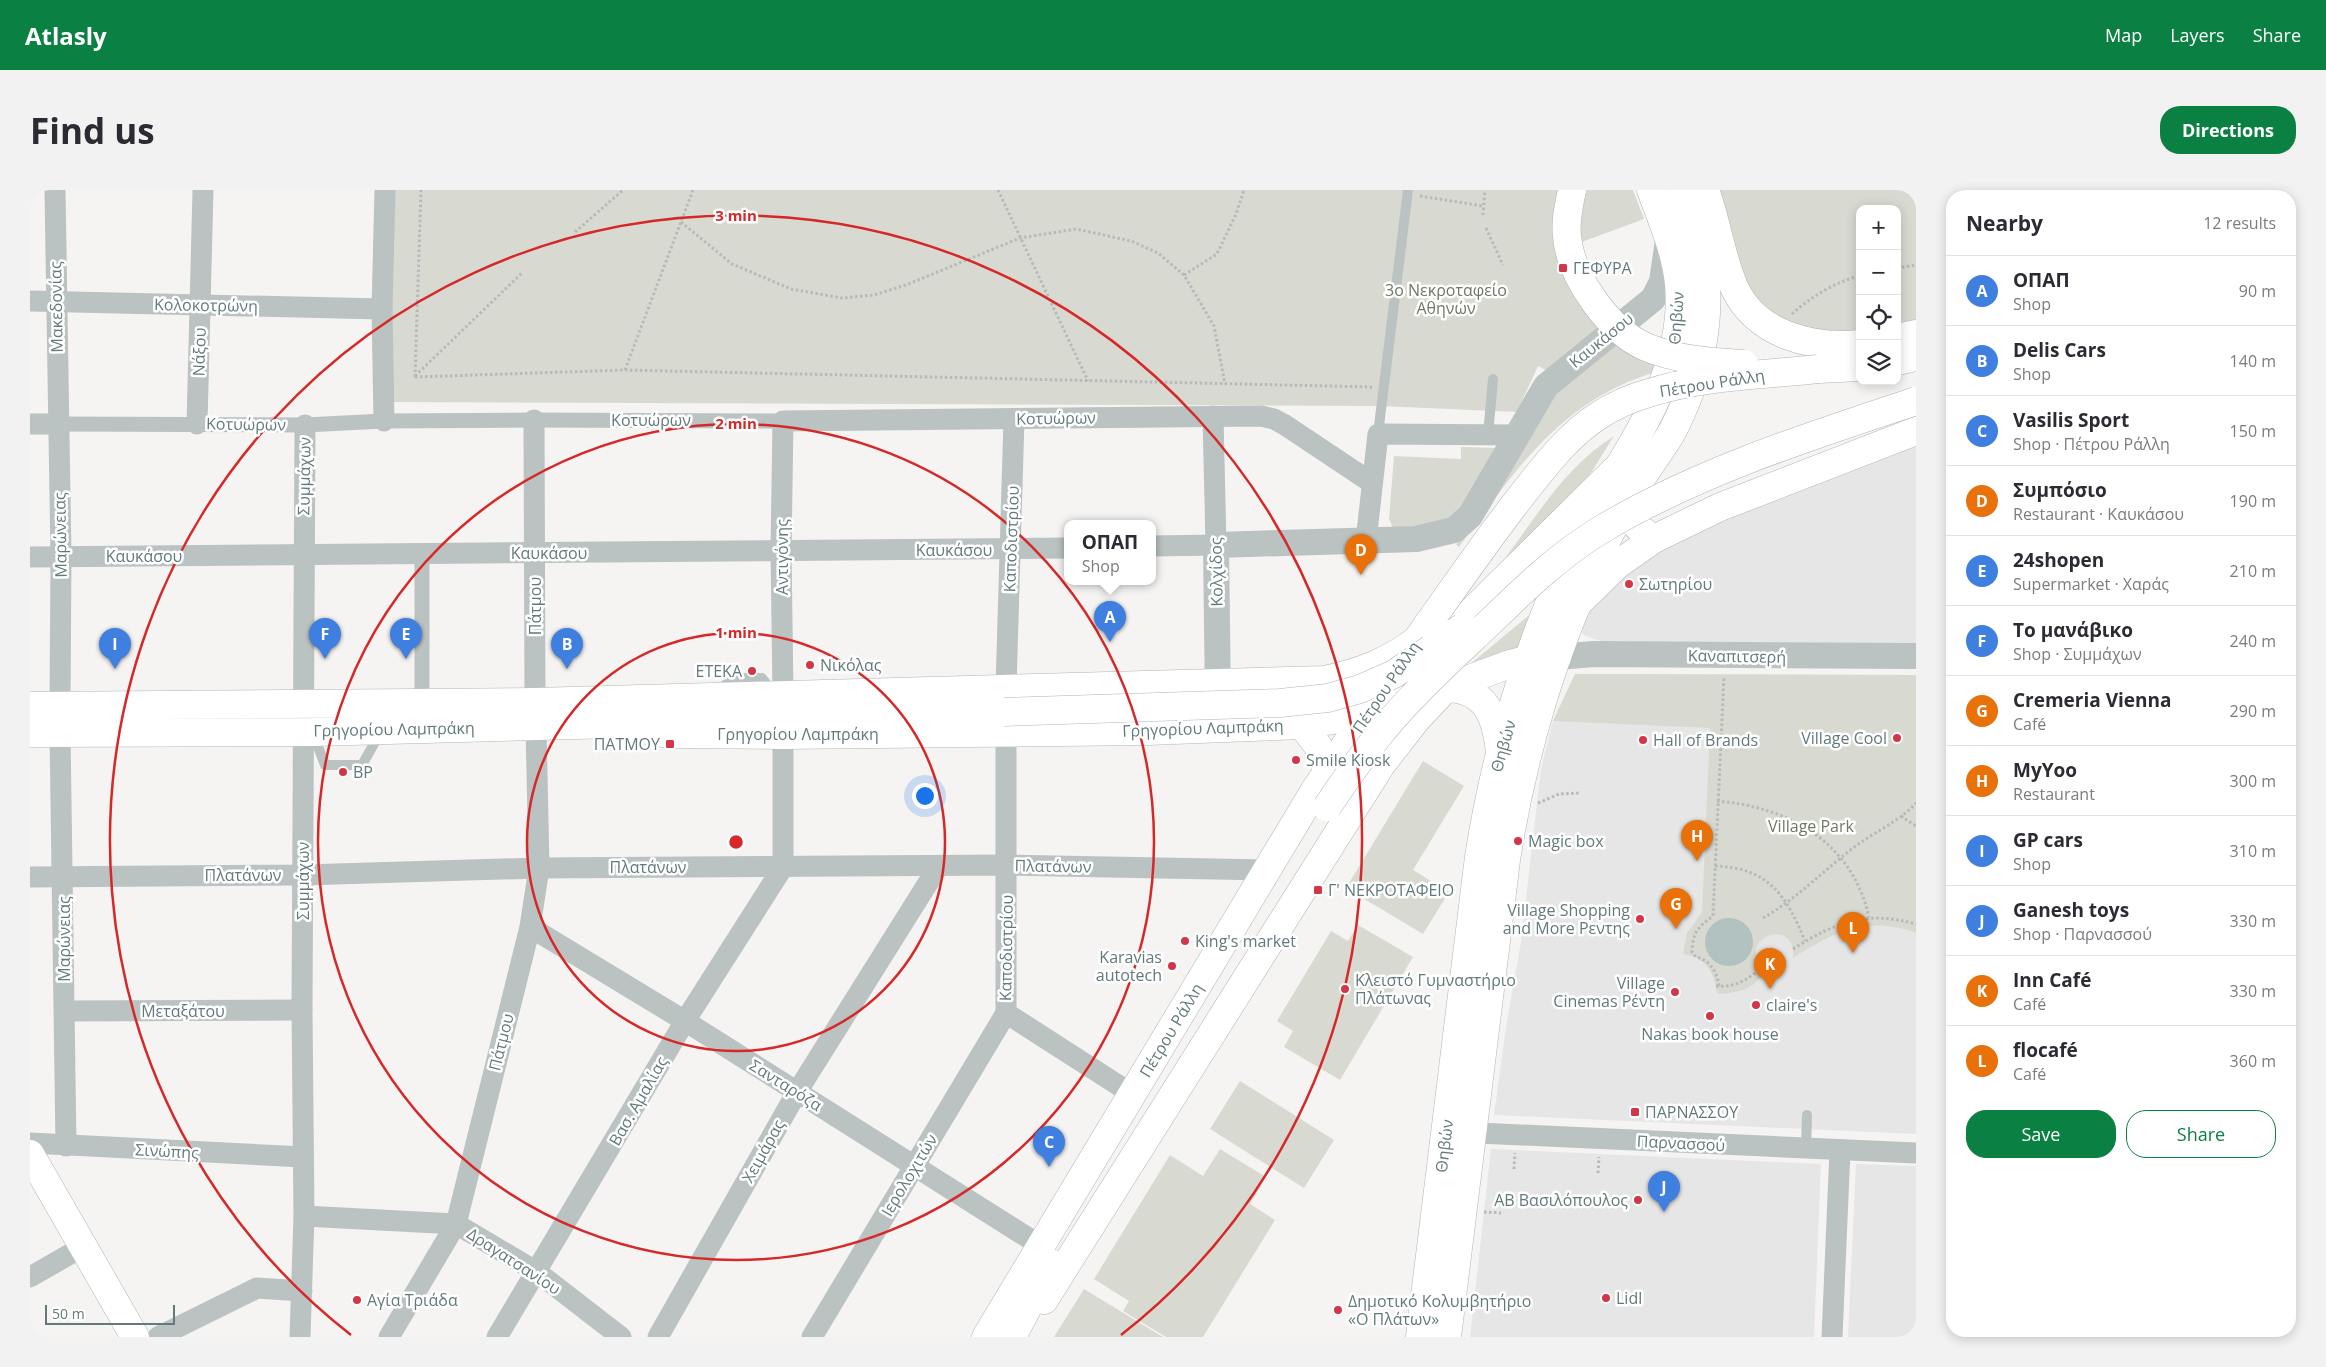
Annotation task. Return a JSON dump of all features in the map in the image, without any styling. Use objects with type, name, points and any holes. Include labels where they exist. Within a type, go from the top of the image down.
[{"type":"main road","points":[[1572,190],[1566,234],[1575,266],[1597,305],[1623,332],[1635,341],[1656,351],[1685,358],[1818,369]]},
{"type":"main road","name":"Θηβών","points":[[1420,1337],[1479,857],[1487,807],[1500,752],[1551,598],[1570,554],[1614,471],[1648,419],[1663,384],[1678,336],[1679,283],[1668,239],[1651,190]]},
{"type":"main road","name":"Θηβών","points":[[1447,1337],[1512,820],[1526,758],[1576,605],[1625,512],[1672,430],[1689,393],[1703,342],[1706,283],[1700,253],[1680,190]]},
{"type":"main road","points":[[1706,190],[1731,279],[1743,302],[1753,313],[1772,329],[1800,340],[1817,344],[1856,344]]},
{"type":"main road","points":[[1901,337],[1916,334]]},
{"type":"main road","points":[[1901,360],[1916,357]]},
{"type":"main road","name":"Πέτρου Ράλλη","points":[[986,1337],[1328,771],[1423,632],[1511,509],[1544,467],[1564,445],[1597,416],[1634,398],[1666,388],[1725,379],[1856,366]]},
{"type":"main road","name":"Πέτρου Ράλλη","points":[[1012,1337],[1056,1254],[1327,806],[1379,735],[1436,673],[1549,565],[1625,512],[1764,455],[1916,401]]},
{"type":"main road","points":[[1576,605],[1618,564],[1654,540],[1720,507],[1916,431]]},
{"type":"main road","points":[[1614,471],[1616,496],[1625,512],[1642,532],[1654,540]]},
{"type":"main road","points":[[1370,711],[1614,471]]},
{"type":"main road","points":[[615,724],[738,718],[1280,703],[1320,699],[1348,693],[1382,680],[1412,664],[1549,565]]},
{"type":"main road","name":"Γρηγορίου Λαμπράκη","points":[[30,733],[60,719],[303,704],[422,702],[615,724],[668,734],[783,736],[1005,711],[1218,682],[1324,680],[1349,675],[1396,656],[1423,632]]},
{"type":"main road","name":"Γρηγορίου Λαμπράκη","points":[[30,706],[60,719],[308,732],[381,730],[714,696],[779,694],[1218,728],[1302,725],[1351,717],[1529,660],[1558,657]]},
{"type":"main road","points":[[1020,1337],[1372,778],[1397,743],[1445,688],[1468,690],[1482,701],[1494,720],[1499,734],[1500,752]]},
{"type":"main road","points":[[1302,725],[1318,746],[1328,771]]},
{"type":"main road","points":[[30,1154],[135,1337]]},
{"type":"street","name":"Μακεδονίας","points":[[54,190],[58,424]]},
{"type":"street","name":"Νάξου","points":[[197,424],[203,190]]},
{"type":"street","points":[[384,421],[382,309],[385,190]]},
{"type":"street","name":"Καυκάσου","points":[[1156,546],[1366,541],[1430,537],[1459,527],[1470,516],[1546,386],[1656,295],[1662,282],[1668,239]]},
{"type":"street","name":"Κολοκοτρώνη","points":[[30,301],[382,309]]},
{"type":"street","name":"Κολχίδος","points":[[1213,416],[1218,728]]},
{"type":"street","name":"Κοτυώρων","points":[[30,424],[305,425],[384,421],[783,421],[1261,416],[1274,419],[1372,483]]},
{"type":"street","name":"Καποδιστρίου","points":[[1014,419],[1005,711],[1008,865],[1006,1013],[1132,1094]]},
{"type":"street","name":"Πάτμου","points":[[389,1337],[456,1224],[530,927],[539,868],[535,714],[534,420]]},
{"type":"street","name":"Αντιγόνης","points":[[779,694],[783,421]]},
{"type":"street","name":"Μαρώνειας","points":[[58,424],[61,557],[60,719],[64,876],[66,1146]]},
{"type":"street","name":"Συμμάχων","points":[[300,1337],[304,1216],[303,875],[308,732],[303,704],[305,425]]},
{"type":"street","points":[[1366,541],[1378,434],[1517,436]]},
{"type":"street","name":"Καυκάσου","points":[[30,557],[1064,548]]},
{"type":"street","points":[[422,554],[422,702]]},
{"type":"street","name":"Καναπιτσερή","points":[[1558,657],[1594,654],[1916,656]]},
{"type":"street","points":[[783,736],[783,867]]},
{"type":"street","name":"Πλατάνων","points":[[30,877],[303,875],[539,868],[938,867],[1008,865],[1267,870]]},
{"type":"street","name":"Βασ. Αμαλίας","points":[[497,1337],[685,1021],[783,867]]},
{"type":"street","name":"Χειμάρας","points":[[658,1337],[797,1092],[938,867]]},
{"type":"street","name":"Σανταρόζα","points":[[530,927],[685,1021],[1041,1246]]},
{"type":"street","name":"Μεταξάτου","points":[[65,1011],[302,1010]]},
{"type":"street","name":"Ιερολοχιτών","points":[[812,1337],[1006,1013]]},
{"type":"street","name":"Παρνασσού","points":[[1445,1132],[1916,1153]]},
{"type":"street","name":"Σινώπης","points":[[30,1143],[303,1157]]},
{"type":"street","points":[[1832,1337],[1840,1150]]},
{"type":"street","name":"Δραγατσανίου","points":[[304,1216],[456,1224],[537,1272],[621,1337]]},
{"type":"street","points":[[30,1277],[84,1246]]},
{"type":"street","points":[[158,1337],[257,1288],[302,1291]]},
{"type":"lane","points":[[1378,434],[1382,387],[1411,192]]},
{"type":"lane","points":[[1488,435],[1493,379]]},
{"type":"lane","points":[[1806,1148],[1808,1116]]},
{"type":"path","points":[[415,377],[421,190]]},
{"type":"path","points":[[575,232],[623,190]]},
{"type":"path","points":[[625,370],[693,190]]},
{"type":"path","points":[[998,190],[1088,381]]},
{"type":"path","points":[[1184,275],[1217,254],[1236,214],[1244,190]]},
{"type":"path","points":[[1483,215],[1485,190]]},
{"type":"path","points":[[1411,192],[1483,206]]},
{"type":"path","points":[[681,222],[732,264],[791,290],[842,298],[874,295],[906,285],[1020,238],[1076,229],[1131,241],[1158,253],[1184,275],[1214,326],[1225,384]]},
{"type":"path","points":[[1486,228],[1503,265]]},
{"type":"path","points":[[1901,267],[1916,265]]},
{"type":"path","points":[[415,377],[523,272]]},
{"type":"path","points":[[1788,319],[1810,301],[1849,279],[1856,277]]},
{"type":"path","points":[[415,377],[625,370],[1382,387]]},
{"type":"path","points":[[1725,656],[1713,916],[1701,925],[1693,937],[1692,952],[1696,957],[1704,959],[1712,966],[1718,977],[1718,986],[1738,985],[1762,968]]},
{"type":"path","points":[[1512,820],[1550,797],[1580,793]]},
{"type":"path","points":[[1717,801],[1755,806],[1782,815],[1819,838],[1841,858],[1856,879],[1869,917]]},
{"type":"path","points":[[1763,918],[1788,903],[1855,846],[1901,816],[1916,803]]},
{"type":"path","points":[[1901,816],[1916,826]]},
{"type":"path","points":[[1715,866],[1732,867],[1753,873],[1772,885],[1788,903],[1805,941]]},
{"type":"path","points":[[1793,949],[1826,929],[1869,917],[1889,917],[1916,924]]},
{"type":"shaded area","points":[[1916,441],[1916,644],[1604,642],[1582,633],[1585,617],[1595,599],[1655,547]]},
{"type":"shaded area","points":[[1575,674],[1916,675],[1916,1134],[1494,1115],[1506,1027],[1521,942],[1541,769],[1553,721]]},
{"type":"shaded area","points":[[1729,918],[1738,920],[1746,925],[1751,933],[1753,942],[1751,951],[1746,959],[1738,964],[1729,966],[1720,964],[1712,959],[1707,951],[1705,942],[1707,933],[1712,925],[1720,920]]},
{"type":"shaded area","points":[[1491,1149],[1821,1164],[1814,1337],[1470,1337]]},
{"type":"shaded area","points":[[1856,1164],[1916,1166],[1916,1337],[1848,1337]]},
{"type":"green space","name":"3ο Νεκροταφείο Αθηνών","points":[[394,190],[1563,190],[1604,327],[1550,372],[1538,366],[1517,412],[1381,406],[386,402]]},
{"type":"green space","points":[[1584,190],[1633,190],[1644,219],[1579,243],[1579,226]]},
{"type":"green space","points":[[1713,190],[1916,190],[1916,324],[1901,327],[1901,205],[1856,205],[1856,333],[1798,332],[1752,299]]},
{"type":"green space","points":[[1615,337],[1660,362],[1659,371],[1625,383],[1594,399],[1568,419],[1521,465],[1459,547],[1456,545],[1500,483],[1535,415]]},
{"type":"green space","points":[[1614,436],[1587,479],[1507,559],[1506,557],[1554,491],[1582,461]]},
{"type":"green space","points":[[1461,447],[1497,448],[1458,515],[1441,524],[1393,528],[1389,519],[1394,456],[1461,459]]},
{"type":"green space","points":[[1534,611],[1522,654],[1463,670]]},
{"type":"green space","name":"Village Park","points":[[1575,674],[1916,675],[1916,933],[1898,928],[1866,926],[1837,934],[1793,958],[1792,945],[1786,937],[1778,934],[1768,936],[1761,941],[1756,949],[1757,959],[1765,970],[1761,977],[1745,989],[1717,994],[1714,979],[1708,967],[1698,959],[1683,954],[1687,933],[1702,912],[1710,728],[1553,721]]},
{"type":"green space","points":[[1423,761],[1464,786],[1413,870],[1449,892],[1423,934],[1346,888]]},
{"type":"green space","name":"Κλειστό Γυμναστήριο Πλάτωνας","points":[[1358,925],[1413,957],[1340,1080],[1284,1047],[1293,1031],[1277,1021],[1331,931],[1348,941]]},
{"type":"green space","points":[[1240,1081],[1334,1140],[1304,1188],[1210,1129]]},
{"type":"green space","points":[[1220,1149],[1266,1177],[1250,1204],[1275,1220],[1203,1337],[1166,1337],[1123,1311],[1129,1301],[1094,1279],[1170,1155],[1203,1176]]},
{"type":"green space","points":[[1084,1289],[1163,1337],[1054,1337]]},
{"type":"place","name":"ΓΕΦΥΡΑ","points":[[1563,268]]},
{"type":"place","name":"Συμπόσιο","points":[[1361,575]]},
{"type":"place","name":"Σωτηρίου","points":[[1629,584]]},
{"type":"place","name":"ΟΠΑΠ","points":[[1110,642]]},
{"type":"place","name":"Το μανάβικο","points":[[325,659]]},
{"type":"place","name":"24shopen","points":[[406,659]]},
{"type":"place","name":"Νικόλας","points":[[810,665]]},
{"type":"place","name":"GP cars","points":[[115,669]]},
{"type":"place","name":"Delis Cars","points":[[567,669]]},
{"type":"place","name":"ΕΤΕΚΑ","points":[[752,671]]},
{"type":"place","name":"Village Cool","points":[[1897,738]]},
{"type":"place","name":"Hall of Brands","points":[[1643,740]]},
{"type":"place","name":"ΠΑΤΜΟΥ","points":[[670,744]]},
{"type":"place","name":"Smile Kiosk","points":[[1296,760]]},
{"type":"place","name":"BP","points":[[343,772]]},
{"type":"place","name":"Magic box","points":[[1518,841]]},
{"type":"place","name":"MyYoo","points":[[1697,861]]},
{"type":"place","name":"Γ' ΝΕΚΡΟΤΑΦΕΙΟ","points":[[1318,890]]},
{"type":"place","name":"Village Shopping and More Ρεντης","points":[[1640,919]]},
{"type":"place","name":"Cremeria Vienna","points":[[1676,929]]},
{"type":"place","name":"King's market","points":[[1185,941]]},
{"type":"place","name":"flocafé","points":[[1853,953]]},
{"type":"place","name":"Karavias autotech","points":[[1172,966]]},
{"type":"place","name":"Κλειστό Γυμναστήριο Πλάτωνας","points":[[1345,989]]},
{"type":"place","name":"Inn Café","points":[[1770,989]]},
{"type":"place","name":"Village Cinemas Ρέντη","points":[[1675,992]]},
{"type":"place","name":"claire's","points":[[1756,1005]]},
{"type":"place","name":"Nakas book house","points":[[1710,1016]]},
{"type":"place","name":"ΠΑΡΝΑΣΣΟΥ","points":[[1635,1112]]},
{"type":"place","name":"Vasilis Sport","points":[[1049,1167]]},
{"type":"place","name":"ΑΒ Βασιλόπουλος","points":[[1638,1200]]},
{"type":"place","name":"Ganesh toys","points":[[1664,1212]]},
{"type":"place","name":"Lidl","points":[[1606,1298]]},
{"type":"place","name":"Αγία Τριάδα","points":[[357,1300]]},
{"type":"place","name":"Δημοτικό Κολυμβητήριο «Ο Πλάτων»","points":[[1338,1310]]}]
